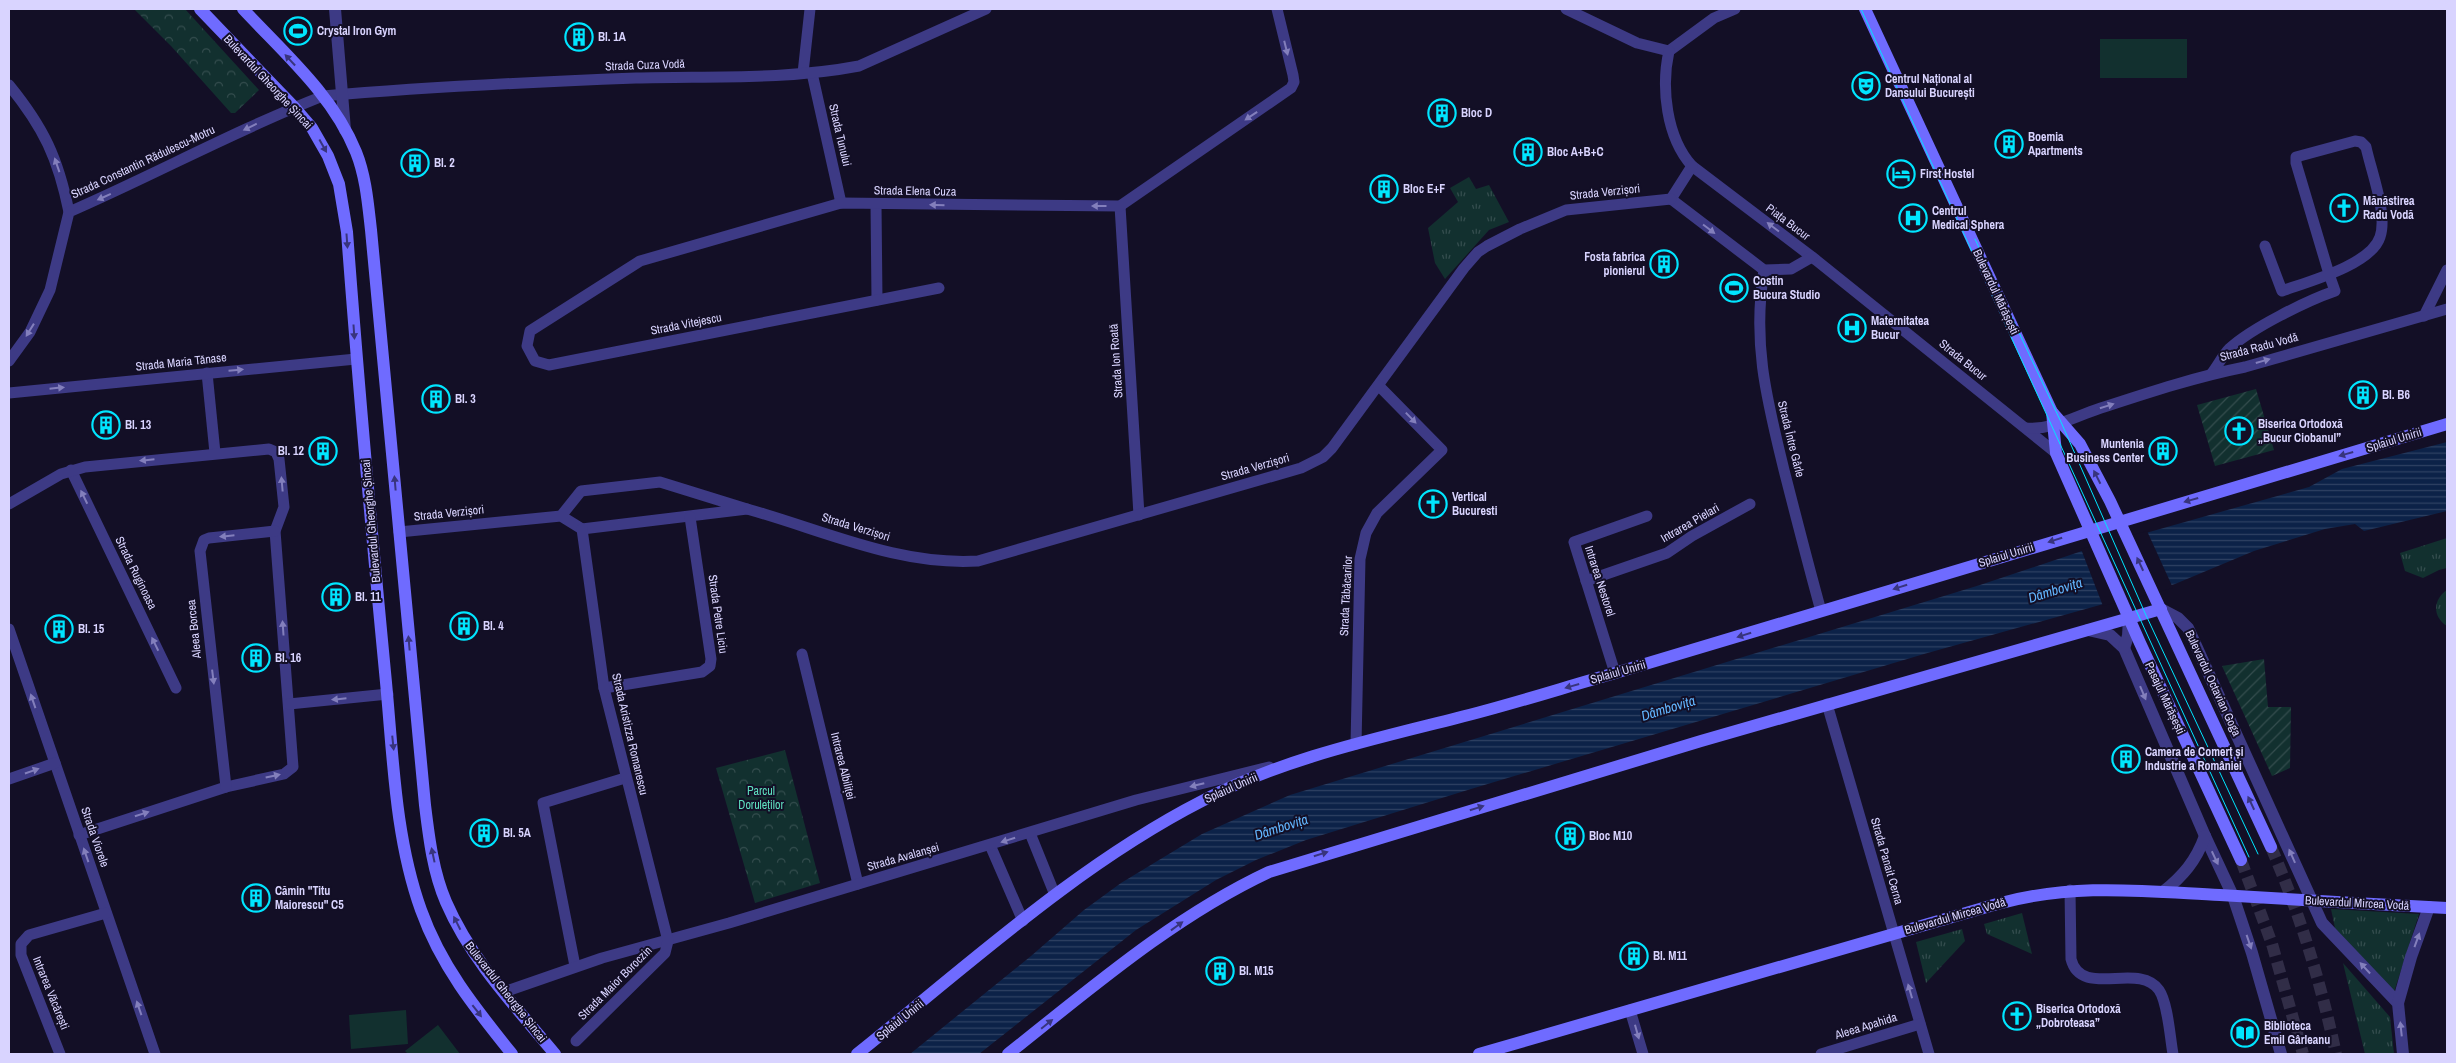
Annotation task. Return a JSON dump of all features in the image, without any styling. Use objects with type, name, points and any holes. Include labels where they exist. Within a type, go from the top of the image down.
[{"type":"main road","name":"Bulevardul Gheorghe Șincai","points":[[200,9],[294,107],[320,141],[334,168],[341,191],[347,232],[356,359],[402,833],[421,910],[449,972],[512,1054]]},
{"type":"main road","name":"Bulevardul Gheorghe Șincai","points":[[243,9],[323,96],[345,130],[361,167],[368,198],[424,796],[434,862],[446,902],[475,955],[555,1054]]},
{"type":"main road","name":"Bulevardul Mărășești","points":[[1865,9],[2052,412],[2057,424],[2056,454],[2122,602]]},
{"type":"main road","points":[[2057,424],[2080,444],[2119,521],[2271,847]]},
{"type":"main road","name":"Splaiul Unirii","points":[[857,1054],[1055,895],[1132,841],[1203,800],[1263,774],[1313,756],[1481,712],[1615,673],[2447,424]]},
{"type":"main road","name":"Pasajul Mărășești","points":[[2122,602],[2241,860]]},
{"type":"main road","points":[[1008,1054],[1095,985],[1186,920],[1241,885],[1269,872],[1388,834],[1827,704],[2160,609]]},
{"type":"main road","name":"Bulevardul Mircea Vodă","points":[[1480,1054],[2020,898],[2070,890],[2163,892],[2447,908]]},
{"type":"street","name":"Bulevardul Gheorghe Șincai","points":[[335,9],[345,130]]},
{"type":"street","name":"Strada Tunului","points":[[810,9],[808,73],[841,203]]},
{"type":"street","name":"Strada Cuza Vodă","points":[[294,107],[323,96],[342,94],[634,78],[808,73],[859,66],[968,13],[986,9]]},
{"type":"street","points":[[1120,206],[1291,88],[1294,82],[1293,75],[1277,9]]},
{"type":"street","points":[[1566,9],[1637,43],[1669,51]]},
{"type":"street","points":[[1736,9],[1713,14],[1669,51],[1666,76],[1671,125],[1675,141],[1682,156],[1692,166],[1671,199],[1764,270]]},
{"type":"street","points":[[9,85],[34,116],[44,134],[63,183],[69,212]]},
{"type":"street","name":"Strada Constantin Rădulescu-Motru","points":[[9,361],[30,332],[50,290],[69,212],[294,107]]},
{"type":"street","points":[[2212,373],[2230,349],[2258,329],[2321,296],[2335,291],[2329,274],[2296,163],[2296,157],[2355,141],[2361,142],[2366,147],[2381,212],[2380,238],[2368,254],[2329,274],[2282,291],[2265,246]]},
{"type":"street","name":"Piața Bucur","points":[[1692,166],[1812,257],[1791,269],[1764,270]]},
{"type":"street","name":"Strada Verzișori","points":[[399,532],[561,516],[581,491],[660,482],[908,556],[958,562],[997,557],[1313,463],[1323,458],[1380,386],[1464,268],[1478,252],[1552,214],[1574,207],[1671,199]]},
{"type":"street","name":"Strada Elena Cuza","points":[[530,331],[640,261],[841,203],[1120,206]]},
{"type":"street","points":[[876,204],[877,300]]},
{"type":"street","name":"Strada Ion Roată","points":[[1120,206],[1139,515]]},
{"type":"street","name":"Strada Bucur","points":[[1812,257],[2056,454]]},
{"type":"street","name":"Strada Între Gârle","points":[[1764,270],[1760,303],[1760,342],[1764,388],[1821,611]]},
{"type":"street","points":[[2424,316],[2447,270]]},
{"type":"street","name":"Strada Vitejescu","points":[[530,331],[527,340],[530,354],[536,362],[549,366],[939,288]]},
{"type":"street","name":"Strada Radu Vodă","points":[[2057,424],[2212,373],[2245,367],[2447,310]]},
{"type":"street","name":"Strada Maria Tănase","points":[[9,392],[356,359]]},
{"type":"street","points":[[207,373],[215,453]]},
{"type":"street","name":"Strada Tăbăcarilor","points":[[1356,744],[1360,559],[1366,533],[1377,513],[1442,450],[1380,386]]},
{"type":"street","points":[[2026,428],[2042,429],[2057,424]]},
{"type":"street","points":[[9,504],[28,491],[71,470],[215,453],[269,449],[276,452],[279,459],[284,507],[276,531],[294,764],[292,770],[284,774],[226,787],[79,835]]},
{"type":"street","name":"Strada Ruginoasa","points":[[71,470],[176,688]]},
{"type":"street","name":"Intrarea Pielari","points":[[1586,581],[1667,553],[1692,536],[1750,504]]},
{"type":"street","name":"Strada Verzișori","points":[[582,529],[747,509]]},
{"type":"street","points":[[561,516],[582,529]]},
{"type":"street","name":"Intrarea Nestorel","points":[[1615,673],[1574,542],[1647,516]]},
{"type":"street","name":"Strada Petre Liciu","points":[[604,688],[702,672],[709,668],[711,659],[690,517]]},
{"type":"street","name":"Strada Aristizza Romanescu","points":[[582,529],[604,688],[625,778],[668,941]]},
{"type":"street","name":"Aleea Borcea","points":[[226,787],[200,551],[204,540],[209,538],[276,531]]},
{"type":"street","name":"Bulevardul Octavian Goga","points":[[2160,609],[2178,618],[2188,628],[2322,923],[2398,1003]]},
{"type":"street","points":[[2124,648],[2128,636],[2128,618]]},
{"type":"street","name":"Strada Viorele","points":[[9,629],[155,1054]]},
{"type":"street","points":[[2088,630],[2110,635],[2124,648],[2204,836],[2233,896],[2252,953],[2281,1054]]},
{"type":"street","name":"Intrarea Albiliței","points":[[802,654],[858,884]]},
{"type":"street","points":[[289,704],[388,694]]},
{"type":"street","name":"Strada Panait Cerna","points":[[1827,704],[1929,1054]]},
{"type":"street","name":"Strada Avalanșei","points":[[504,992],[575,966],[668,941],[990,846],[1136,800],[1313,756]]},
{"type":"street","points":[[9,779],[55,763]]},
{"type":"street","points":[[575,966],[543,803],[625,778]]},
{"type":"street","points":[[1030,833],[1055,895]]},
{"type":"street","points":[[2163,892],[2190,868],[2204,836]]},
{"type":"street","points":[[990,846],[1023,920]]},
{"type":"street","points":[[2070,890],[2071,959],[2076,970],[2086,978],[2145,980],[2155,985],[2162,998],[2173,1054]]},
{"type":"street","points":[[2403,1054],[2398,1003],[2411,957],[2429,907]]},
{"type":"street","name":"Intrarea Văcărești","points":[[60,1054],[21,955],[21,944],[29,935],[106,913]]},
{"type":"street","name":"Strada Maior Boroczin","points":[[576,1041],[666,952],[668,941]]},
{"type":"street","points":[[1630,1010],[1643,1054]]},
{"type":"street","name":"Aleea Apahida","points":[[1821,1054],[1920,1024]]},
{"type":"green space","points":[[134,9],[185,9],[259,90],[235,113],[231,113],[171,46]]},
{"type":"green space","points":[[2100,39],[2187,39],[2187,78],[2100,78]]},
{"type":"green space","points":[[1469,177],[1476,189],[1489,185],[1509,222],[1489,230],[1445,279],[1435,263],[1428,228],[1458,202],[1450,188]]},
{"type":"green space","points":[[2256,389],[2274,450],[2215,466],[2197,405]]},
{"type":"green space","points":[[2447,538],[2447,568],[2423,578],[2405,571],[2400,553]]},
{"type":"green space","points":[[2447,590],[2447,626],[2439,618],[2436,608],[2439,598]]},
{"type":"green space","points":[[2264,659],[2268,707],[2291,707],[2290,768],[2272,776],[2222,666]]},
{"type":"green space","name":"Parcul Doruleților","points":[[785,750],[820,883],[755,903],[716,768]]},
{"type":"green space","points":[[2331,909],[2419,914],[2394,992],[2335,928]]},
{"type":"green space","points":[[2022,913],[2032,954],[1987,934],[1984,924]]},
{"type":"green space","points":[[1962,929],[1965,941],[1926,983],[1916,942]]},
{"type":"green space","points":[[2343,963],[2390,1017],[2394,1054],[2365,1054]]},
{"type":"green space","points":[[406,1010],[408,1044],[351,1049],[349,1015]]},
{"type":"green space","points":[[438,1025],[460,1054],[408,1054],[405,1051]]},
{"type":"water","name":"Dâmbovița","points":[[2447,442],[2447,511],[2364,531],[2355,524],[2325,529],[2254,551],[2175,584],[1924,654],[1306,840],[1256,860],[1216,880],[1136,930],[979,1054],[910,1054],[1031,956],[1084,910],[1121,883],[1202,834],[1290,795],[1980,585],[2082,551],[2309,487],[2342,469]]},
{"type":"pier","points":[[2147,531],[2173,588],[2103,606],[2081,549]]},
{"type":"tunnel","points":[[2271,847],[2309,949],[2324,1001],[2336,1054]]},
{"type":"tunnel","points":[[2241,860],[2272,944],[2303,1054]]},
{"type":"tram line","points":[[1861,9],[2249,857]]},
{"type":"tram line","points":[[1975,239],[2061,422],[2145,613],[2258,854]]},
{"type":"place","name":"Crystal Iron Gym","points":[[298,31]]},
{"type":"place","name":"Bl. 1A","points":[[579,37]]},
{"type":"place","name":"Centrul Național al Dansului București","points":[[1866,86]]},
{"type":"place","name":"Bloc D","points":[[1442,113]]},
{"type":"place","name":"Boemia Apartments","points":[[2009,144]]},
{"type":"place","name":"Bloc A+B+C","points":[[1528,152]]},
{"type":"place","name":"Bl. 2","points":[[415,163]]},
{"type":"place","name":"First Hostel","points":[[1901,174]]},
{"type":"place","name":"Bloc E+F","points":[[1384,189]]},
{"type":"place","name":"Mănăstirea Radu Vodă","points":[[2344,208]]},
{"type":"place","name":"Centrul Medical Sphera","points":[[1913,218]]},
{"type":"place","name":"Fosta fabrica pionierul","points":[[1664,264]]},
{"type":"place","name":"Costin Bucura Studio","points":[[1734,288]]},
{"type":"place","name":"Maternitatea Bucur","points":[[1852,328]]},
{"type":"place","name":"Bl. B6","points":[[2363,395]]},
{"type":"place","name":"Bl. 3","points":[[436,399]]},
{"type":"place","name":"Bl. 13","points":[[106,425]]},
{"type":"place","name":"Biserica Ortodoxă „Bucur Ciobanul”","points":[[2239,431]]},
{"type":"place","name":"Bl. 12","points":[[323,451]]},
{"type":"place","name":"Muntenia Business Center","points":[[2163,451]]},
{"type":"place","name":"Vertical Bucuresti","points":[[1433,504]]},
{"type":"place","name":"Bl. 11","points":[[336,597]]},
{"type":"place","name":"Bl. 4","points":[[464,626]]},
{"type":"place","name":"Bl. 15","points":[[59,629]]},
{"type":"place","name":"Bl. 16","points":[[256,658]]},
{"type":"place","name":"Camera de Comerț și Industrie a României","points":[[2126,759]]},
{"type":"place","name":"Bl. 5A","points":[[484,833]]},
{"type":"place","name":"Bloc M10","points":[[1570,836]]},
{"type":"place","name":"Cămin \"Titu Maiorescu\" C5","points":[[256,898]]},
{"type":"place","name":"Bl. M11","points":[[1634,956]]},
{"type":"place","name":"Bl. M15","points":[[1220,971]]},
{"type":"place","name":"Biserica Ortodoxă „Dobroteasa”","points":[[2017,1016]]},
{"type":"place","name":"Biblioteca Emil Gârleanu","points":[[2245,1033]]}]
